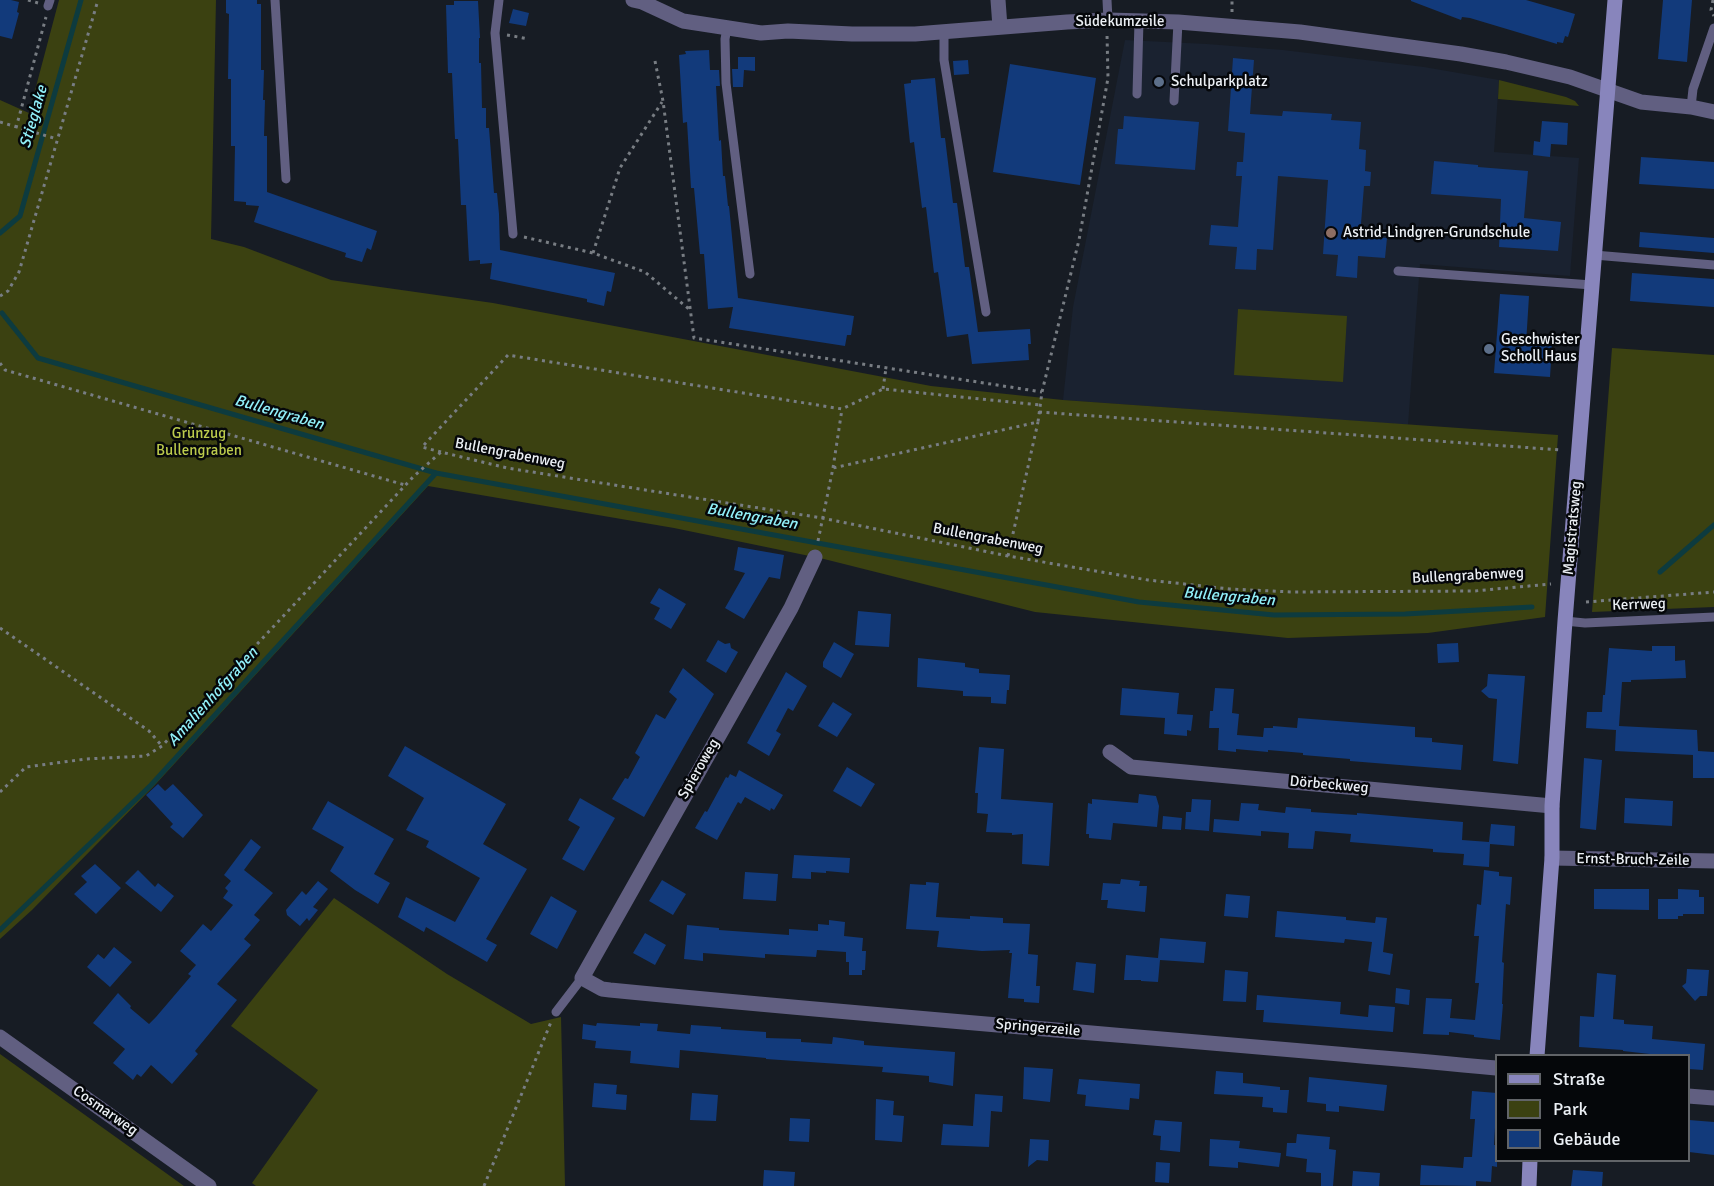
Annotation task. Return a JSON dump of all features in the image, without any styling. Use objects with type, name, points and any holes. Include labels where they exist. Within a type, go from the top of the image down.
[{"type":"street","name":"Südekumzeile","points":[[633,0],[683,21],[761,33],[788,31],[883,35],[1108,20],[1178,22],[1300,32],[1461,54],[1551,72],[1641,102],[1691,107],[1714,112]]},
{"type":"street","points":[[998,0],[1000,27]]},
{"type":"street","name":"Magistratsweg","points":[[1537,1054],[1552,858],[1552,806],[1565,621],[1615,0]]},
{"type":"street","name":"Spieroweg","points":[[582,978],[791,608],[815,558]]},
{"type":"street","name":"Dörbeckweg","points":[[1110,752],[1131,767],[1552,806]]},
{"type":"street","name":"Ernst-Bruch-Zeile","points":[[1552,858],[1714,861]]},
{"type":"street","name":"Springerzeile","points":[[582,978],[602,989],[782,1007],[1242,1044],[1495,1068]]},
{"type":"street","name":"Cosmarweg","points":[[0,1037],[209,1186]]},
{"type":"street","points":[[1690,1096],[1714,1098]]},
{"type":"street","points":[[1529,1186],[1530,1162]]},
{"type":"lane","points":[[275,0],[285,179]]},
{"type":"lane","points":[[499,0],[495,33],[513,234]]},
{"type":"lane","points":[[1107,0],[1108,20]]},
{"type":"lane","points":[[1137,94],[1139,21]]},
{"type":"lane","points":[[1174,101],[1178,22]]},
{"type":"lane","points":[[727,28],[726,83],[750,274]]},
{"type":"lane","points":[[1691,107],[1693,89],[1714,28]]},
{"type":"lane","points":[[944,32],[944,60],[986,312]]},
{"type":"lane","points":[[1594,255],[1714,265]]},
{"type":"lane","points":[[1398,271],[1592,285]]},
{"type":"lane","name":"Kerrweg","points":[[1565,621],[1585,623],[1714,617]]},
{"type":"lane","points":[[556,1012],[582,978]]},
{"type":"path","points":[[0,296],[8,291],[19,272],[98,0]]},
{"type":"path","points":[[1713,0],[1711,10],[1714,16]]},
{"type":"path","points":[[16,128],[49,3]]},
{"type":"path","points":[[1008,556],[1038,422],[1042,393],[1079,240],[1108,78],[1108,20]]},
{"type":"path","points":[[495,33],[529,39]]},
{"type":"path","points":[[655,61],[663,101],[694,338],[1042,393]]},
{"type":"path","points":[[593,254],[620,168],[663,101]]},
{"type":"path","points":[[0,122],[57,139]]},
{"type":"path","points":[[513,234],[593,254],[645,272],[692,311]]},
{"type":"path","points":[[441,452],[422,447],[508,355],[842,409],[882,389],[1040,405]]},
{"type":"path","points":[[0,363],[5,370],[405,485]]},
{"type":"path","points":[[882,389],[886,368]]},
{"type":"path","points":[[815,558],[842,409]]},
{"type":"path","points":[[1039,412],[1561,450]]},
{"type":"path","points":[[833,468],[1038,422]]},
{"type":"path","name":"Bullengrabenweg","points":[[162,746],[405,485],[441,452],[507,468],[822,518],[1008,556],[1149,580],[1230,589],[1292,592],[1474,591],[1551,584]]},
{"type":"path","points":[[1586,602],[1714,592]]},
{"type":"path","points":[[0,628],[149,731],[162,746],[146,756],[86,759],[26,767],[0,792]]},
{"type":"path","points":[[484,1186],[556,1012]]},
{"type":"shaded area","name":"Astrid-Lindgren-Grundschule","points":[[1125,40],[1283,50],[1424,67],[1499,80],[1494,152],[1579,158],[1570,276],[1420,264],[1408,425],[1063,400],[1073,307]]},
{"type":"green space","name":"Grünzug Bullengraben","points":[[59,0],[216,0],[211,239],[244,247],[331,280],[493,303],[931,386],[1063,400],[1558,435],[1545,617],[1428,633],[1288,638],[1035,612],[824,559],[674,528],[428,486],[155,785],[32,910],[0,939],[0,100],[29,113]]},
{"type":"green space","points":[[1499,80],[1566,97],[1575,101],[1579,106],[1498,99]]},
{"type":"green space","points":[[1238,309],[1347,316],[1343,382],[1234,375]]},
{"type":"green space","points":[[1612,348],[1714,355],[1714,607],[1592,612]]},
{"type":"green space","points":[[334,898],[447,974],[531,1024],[561,1017],[565,1186],[256,1186],[252,1183],[318,1090],[231,1026]]},
{"type":"green space","points":[[0,1054],[184,1186],[0,1186]]},
{"type":"building","points":[[0,0],[19,2],[17,12],[19,13],[12,39],[0,36]]},
{"type":"building","points":[[226,0],[257,0],[257,4],[261,4],[261,70],[264,70],[267,192],[377,231],[371,250],[367,248],[362,262],[345,257],[346,253],[254,222],[259,206],[234,201],[235,146],[231,146],[231,79],[228,79],[229,14],[226,13]]},
{"type":"building","points":[[1411,0],[1526,0],[1575,14],[1568,37],[1565,36],[1563,43],[1557,42],[1557,44],[1470,18],[1462,17],[1461,20]]},
{"type":"building","points":[[1663,0],[1692,0],[1687,62],[1658,59]]},
{"type":"building","points":[[454,1],[478,1],[482,108],[486,108],[486,128],[489,128],[494,193],[497,193],[499,214],[500,250],[615,273],[611,292],[607,291],[604,306],[587,302],[587,299],[490,279],[492,263],[480,264],[480,260],[469,261],[466,205],[461,205],[458,139],[455,139],[452,73],[448,73],[446,5],[454,5]]},
{"type":"building","points":[[513,9],[529,13],[526,26],[509,23]]},
{"type":"building","points":[[709,50],[710,70],[719,70],[720,86],[716,86],[719,141],[721,140],[723,176],[725,176],[729,206],[738,298],[854,316],[851,335],[847,335],[845,346],[729,328],[733,307],[708,309],[704,254],[700,254],[694,188],[691,188],[687,122],[683,123],[679,55],[686,54],[685,51]]},
{"type":"building","points":[[738,57],[755,57],[755,71],[744,70],[743,87],[733,87],[732,69],[738,69]]},
{"type":"building","points":[[1233,58],[1254,60],[1250,114],[1282,116],[1283,111],[1332,114],[1331,120],[1361,122],[1359,149],[1366,150],[1365,171],[1371,172],[1370,186],[1364,186],[1360,236],[1387,238],[1385,258],[1358,256],[1357,278],[1336,276],[1338,255],[1323,254],[1328,180],[1278,176],[1273,250],[1257,249],[1256,270],[1235,269],[1237,247],[1209,245],[1211,225],[1238,227],[1242,176],[1236,176],[1237,162],[1243,162],[1245,133],[1228,131]]},
{"type":"building","points":[[968,60],[969,74],[954,75],[953,61]]},
{"type":"building","points":[[1010,64],[1096,78],[1080,185],[993,172]]},
{"type":"building","points":[[935,78],[941,138],[945,138],[953,203],[957,203],[965,267],[969,267],[978,332],[1030,329],[1029,360],[972,364],[968,334],[947,337],[938,272],[934,273],[926,207],[922,208],[914,142],[910,143],[904,84],[911,83],[911,80]]},
{"type":"building","points":[[1124,116],[1199,122],[1195,170],[1115,164],[1118,129],[1123,129]]},
{"type":"building","points":[[1542,121],[1568,123],[1567,145],[1551,144],[1550,157],[1533,155],[1534,141],[1540,142]]},
{"type":"building","points":[[1641,157],[1714,162],[1714,189],[1639,184]]},
{"type":"building","points":[[1434,161],[1528,171],[1524,218],[1561,222],[1558,251],[1499,247],[1501,199],[1431,194]]},
{"type":"building","points":[[1640,232],[1714,238],[1714,253],[1639,247]]},
{"type":"building","points":[[1632,273],[1714,279],[1714,307],[1630,301]]},
{"type":"building","points":[[1500,294],[1529,296],[1526,344],[1552,346],[1550,377],[1494,373]]},
{"type":"building","points":[[738,547],[784,555],[780,579],[769,577],[744,619],[725,608],[745,573],[734,570]]},
{"type":"building","points":[[659,588],[686,604],[671,629],[654,619],[660,608],[650,603]]},
{"type":"building","points":[[858,611],[891,614],[889,647],[855,645]]},
{"type":"building","points":[[718,640],[725,644],[730,643],[731,648],[738,652],[726,673],[706,661]]},
{"type":"building","points":[[834,642],[854,654],[841,678],[823,667],[823,662]]},
{"type":"building","points":[[1458,643],[1459,662],[1438,663],[1437,644]]},
{"type":"building","points":[[1652,646],[1675,646],[1675,661],[1685,660],[1686,678],[1622,682],[1619,726],[1697,730],[1698,751],[1714,752],[1714,778],[1693,778],[1693,755],[1615,751],[1616,730],[1586,728],[1587,712],[1602,712],[1609,648],[1652,651]]},
{"type":"building","points":[[918,658],[965,663],[965,667],[979,669],[979,673],[1010,675],[1006,704],[991,703],[991,697],[963,696],[963,691],[917,687]]},
{"type":"building","points":[[683,668],[714,694],[644,817],[612,799],[625,778],[628,779],[640,757],[635,753],[656,714],[665,719],[677,699],[669,692]]},
{"type":"building","points":[[786,672],[807,686],[793,711],[788,708],[776,731],[781,734],[769,756],[747,743]]},
{"type":"building","points":[[1488,674],[1525,676],[1518,764],[1493,761],[1497,699],[1489,698],[1481,691],[1487,686]]},
{"type":"building","points":[[1122,688],[1179,693],[1177,714],[1193,715],[1191,731],[1187,730],[1187,736],[1164,734],[1165,718],[1120,715]]},
{"type":"building","points":[[1215,688],[1234,689],[1232,713],[1239,714],[1237,735],[1263,737],[1264,728],[1273,728],[1273,726],[1297,728],[1298,718],[1415,727],[1415,737],[1432,738],[1432,742],[1463,745],[1461,770],[1350,761],[1350,759],[1268,750],[1268,752],[1236,749],[1236,752],[1218,750],[1219,728],[1209,728]]},
{"type":"building","points":[[833,702],[852,714],[837,737],[818,726]]},
{"type":"building","points":[[405,746],[506,804],[483,844],[527,869],[486,939],[497,945],[487,962],[426,927],[424,932],[398,917],[406,897],[455,922],[480,878],[426,847],[429,841],[406,830],[424,798],[388,776]]},
{"type":"building","points":[[979,747],[1004,749],[1001,799],[1053,803],[1049,866],[1022,864],[1023,834],[986,832],[988,814],[977,813],[978,793],[975,793]]},
{"type":"building","points":[[1584,758],[1602,760],[1596,830],[1580,828]]},
{"type":"building","points":[[847,767],[875,784],[861,807],[833,791]]},
{"type":"building","points":[[739,770],[783,795],[774,810],[771,808],[770,811],[745,797],[741,804],[738,802],[717,840],[695,828],[705,811],[707,812],[726,777],[728,778],[730,774],[736,777]]},
{"type":"building","points":[[158,784],[165,791],[173,784],[203,815],[183,838],[170,827],[173,824],[146,795]]},
{"type":"building","points":[[1139,794],[1156,796],[1159,806],[1157,827],[1113,823],[1111,840],[1089,838],[1089,834],[1086,834],[1088,803],[1092,804],[1092,799],[1138,803]]},
{"type":"building","points":[[580,798],[615,818],[584,871],[562,859],[580,827],[568,820]]},
{"type":"building","points":[[1625,798],[1673,801],[1672,826],[1624,823]]},
{"type":"building","points":[[1192,799],[1211,800],[1209,831],[1185,829],[1186,812],[1191,812]]},
{"type":"building","points":[[328,801],[394,839],[374,874],[390,883],[378,904],[330,871],[344,847],[312,829]]},
{"type":"building","points":[[1241,803],[1259,804],[1258,810],[1285,813],[1286,807],[1311,809],[1311,812],[1357,815],[1357,813],[1463,822],[1462,840],[1489,842],[1491,824],[1515,826],[1514,846],[1490,844],[1489,867],[1463,865],[1464,854],[1350,842],[1351,834],[1315,831],[1313,849],[1288,848],[1289,833],[1261,831],[1261,836],[1213,832],[1214,819],[1239,821]]},
{"type":"building","points":[[1163,816],[1182,818],[1181,830],[1162,829]]},
{"type":"building","points":[[251,839],[261,847],[244,870],[273,893],[254,915],[260,920],[244,939],[251,945],[217,984],[237,1000],[195,1051],[198,1054],[172,1084],[151,1065],[141,1077],[137,1074],[133,1080],[113,1063],[125,1049],[93,1023],[118,993],[131,1006],[130,1008],[149,1024],[156,1017],[191,976],[188,974],[196,965],[180,951],[203,924],[211,931],[233,905],[223,898],[228,891],[225,888],[231,881],[224,875]]},
{"type":"building","points":[[794,855],[850,858],[849,873],[811,872],[811,879],[792,878]]},
{"type":"building","points":[[95,864],[121,888],[96,914],[74,894],[87,882],[81,876]]},
{"type":"building","points":[[138,870],[155,887],[158,883],[174,896],[161,912],[125,883]]},
{"type":"building","points":[[1484,870],[1499,872],[1499,876],[1512,877],[1510,905],[1506,904],[1500,1040],[1449,1032],[1449,1035],[1423,1034],[1426,998],[1452,999],[1450,1018],[1475,1020],[1479,983],[1475,983],[1479,936],[1474,936],[1477,904],[1481,905]]},
{"type":"building","points":[[745,872],[778,874],[776,901],[743,899]]},
{"type":"building","points":[[1121,879],[1140,881],[1139,886],[1147,886],[1145,912],[1107,908],[1108,900],[1101,900],[1103,883],[1120,884]]},
{"type":"building","points":[[662,880],[686,894],[673,915],[649,901]]},
{"type":"building","points":[[318,881],[328,889],[313,907],[318,910],[309,921],[307,918],[300,926],[287,915],[286,910],[302,891],[306,895]]},
{"type":"building","points":[[926,882],[939,883],[936,917],[1003,918],[1003,923],[1030,924],[1028,954],[1038,955],[1036,986],[1040,986],[1039,1003],[1008,998],[1012,953],[1009,953],[1010,950],[982,951],[937,947],[939,931],[906,929],[910,884],[926,885]]},
{"type":"building","points":[[1594,889],[1649,889],[1649,910],[1594,909]]},
{"type":"building","points":[[1678,889],[1699,890],[1699,897],[1704,897],[1704,914],[1683,914],[1683,916],[1678,916],[1678,919],[1658,919],[1658,899],[1678,899]]},
{"type":"building","points":[[1226,894],[1250,896],[1248,918],[1224,916]]},
{"type":"building","points":[[551,896],[577,911],[557,949],[530,934]]},
{"type":"building","points":[[1277,911],[1346,917],[1346,920],[1375,923],[1376,917],[1387,918],[1383,952],[1393,954],[1390,975],[1368,971],[1372,942],[1345,939],[1344,943],[1275,937]]},
{"type":"building","points":[[829,920],[845,922],[844,936],[863,938],[862,951],[866,951],[865,970],[862,970],[862,975],[849,975],[846,952],[817,950],[816,957],[765,954],[765,958],[703,953],[703,961],[684,959],[687,925],[719,928],[719,930],[789,935],[789,929],[818,931],[818,924],[829,925]]},
{"type":"building","points":[[645,933],[666,945],[655,965],[633,953]]},
{"type":"building","points":[[1160,938],[1206,942],[1204,963],[1160,960],[1158,982],[1124,980],[1126,955],[1158,958]]},
{"type":"building","points":[[114,947],[132,962],[110,987],[87,967],[98,954],[104,959]]},
{"type":"building","points":[[1076,962],[1096,964],[1094,993],[1073,990]]},
{"type":"building","points":[[1687,969],[1709,970],[1707,996],[1700,996],[1695,1001],[1682,986],[1686,983]]},
{"type":"building","points":[[1225,970],[1248,972],[1246,1002],[1223,1001]]},
{"type":"building","points":[[1597,973],[1616,975],[1613,1019],[1624,1020],[1624,1024],[1653,1026],[1652,1039],[1705,1044],[1703,1070],[1690,1069],[1690,1054],[1650,1054],[1579,1047],[1580,1016],[1594,1017]]},
{"type":"building","points":[[1396,988],[1410,990],[1409,1005],[1395,1003]]},
{"type":"building","points":[[1257,995],[1341,1002],[1340,1014],[1368,1017],[1369,1005],[1395,1007],[1393,1032],[1263,1022],[1264,1010],[1256,1010]]},
{"type":"building","points":[[597,1023],[640,1026],[640,1023],[658,1024],[657,1031],[690,1034],[691,1025],[721,1027],[721,1029],[766,1032],[766,1038],[801,1039],[801,1042],[832,1044],[833,1037],[864,1041],[864,1045],[955,1052],[953,1086],[929,1082],[929,1076],[882,1072],[883,1067],[680,1050],[679,1068],[630,1063],[631,1051],[595,1048],[596,1041],[582,1039],[583,1024],[596,1026]]},
{"type":"building","points":[[1024,1067],[1053,1069],[1050,1102],[1023,1099]]},
{"type":"building","points":[[1216,1071],[1243,1073],[1243,1083],[1289,1090],[1287,1113],[1273,1112],[1273,1108],[1262,1107],[1263,1097],[1214,1094]]},
{"type":"building","points":[[1309,1077],[1387,1085],[1384,1111],[1339,1106],[1339,1112],[1326,1111],[1326,1104],[1307,1102]]},
{"type":"building","points":[[1079,1079],[1140,1084],[1139,1099],[1130,1098],[1129,1110],[1085,1106],[1086,1095],[1077,1094]]},
{"type":"building","points":[[594,1083],[617,1085],[616,1094],[627,1095],[626,1110],[592,1107]]},
{"type":"building","points":[[1472,1091],[1495,1093],[1494,1145],[1497,1167],[1492,1166],[1491,1182],[1476,1181],[1476,1186],[1420,1185],[1421,1165],[1463,1168],[1464,1157],[1472,1157],[1475,1119],[1470,1119]]},
{"type":"building","points":[[692,1093],[718,1095],[716,1121],[690,1120]]},
{"type":"building","points":[[975,1094],[1003,1096],[1002,1112],[991,1111],[989,1147],[941,1145],[943,1124],[973,1126]]},
{"type":"building","points":[[876,1099],[894,1101],[893,1115],[904,1116],[902,1142],[875,1140]]},
{"type":"building","points":[[790,1118],[810,1119],[809,1142],[789,1141]]},
{"type":"building","points":[[1155,1120],[1182,1122],[1180,1152],[1160,1150],[1161,1136],[1153,1135]]},
{"type":"building","points":[[1690,1120],[1714,1122],[1714,1155],[1690,1152]]},
{"type":"building","points":[[1297,1134],[1330,1137],[1329,1149],[1336,1150],[1333,1186],[1321,1186],[1321,1173],[1306,1172],[1307,1159],[1286,1156],[1287,1143],[1296,1143]]},
{"type":"building","points":[[1030,1139],[1049,1140],[1048,1161],[1037,1160],[1028,1167]]},
{"type":"building","points":[[1210,1139],[1240,1141],[1239,1148],[1281,1153],[1279,1167],[1238,1162],[1238,1168],[1209,1166]]},
{"type":"building","points":[[1156,1162],[1170,1163],[1169,1183],[1155,1182]]},
{"type":"building","points":[[764,1170],[795,1172],[794,1186],[763,1186]]},
{"type":"building","points":[[1573,1170],[1603,1172],[1602,1186],[1571,1186]]},
{"type":"building","points":[[1353,1171],[1380,1173],[1379,1186],[1352,1186]]},
{"type":"waterway","name":"Stieglake","points":[[0,233],[20,216],[81,0]]},
{"type":"waterway","name":"Bullengraben","points":[[2,313],[38,358],[436,473],[1139,602],[1274,615],[1405,614],[1532,607]]},
{"type":"waterway","name":"Amalienhofgraben","points":[[0,930],[151,785],[436,473]]},
{"type":"waterway","name":"Bullengraben","points":[[1660,572],[1714,525]]},
{"type":"place","name":"Schulparkplatz","points":[[1159,82]]},
{"type":"place","name":"Astrid-Lindgren-Grundschule","points":[[1331,233]]},
{"type":"place","name":"Geschwister Scholl Haus","points":[[1489,349]]}]
